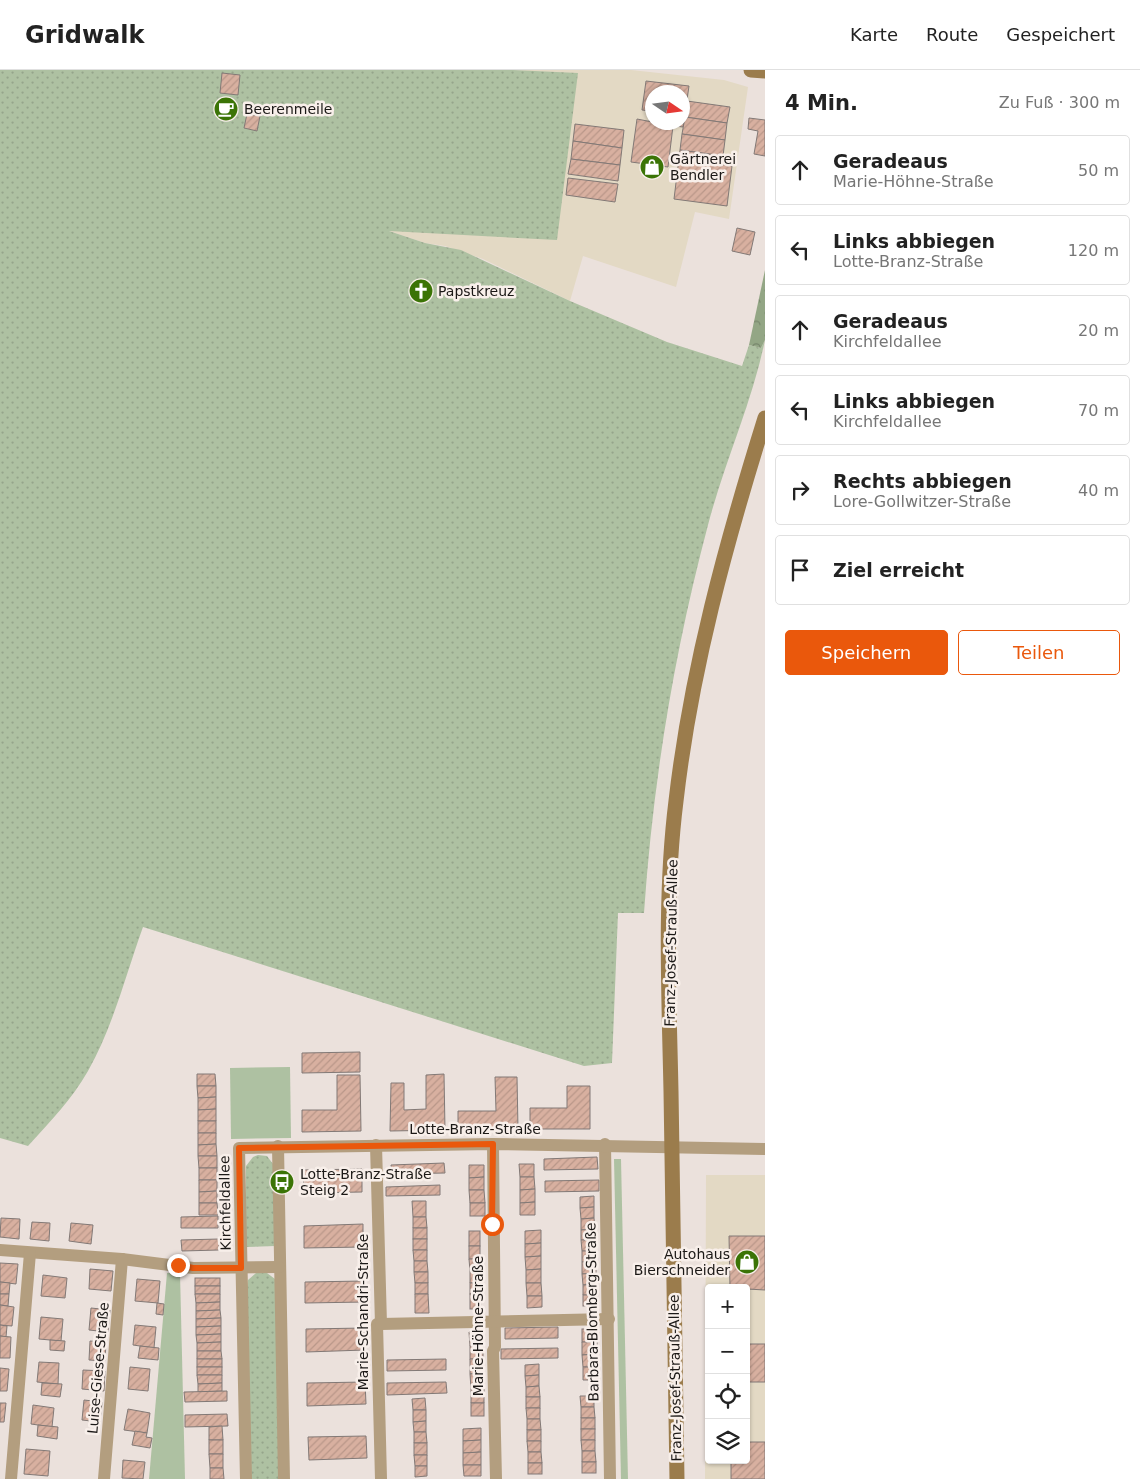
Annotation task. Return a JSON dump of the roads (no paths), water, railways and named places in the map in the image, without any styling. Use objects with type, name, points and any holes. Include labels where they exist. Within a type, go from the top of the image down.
[{"type":"street","points":[[751,70],[765,71]]},
{"type":"street","name":"Franz-Josef-Strauß-Allee","points":[[677,1479],[669,902],[676,800],[691,704],[714,593],[765,418]]},
{"type":"street","name":"Marie-Höhne-Straße","points":[[493,1144],[495,1322],[493,1421],[496,1479]]},
{"type":"street","name":"Lotte-Branz-Straße","points":[[278,1146],[605,1144],[765,1149]]},
{"type":"street","name":"Barbara-Blomberg-Straße","points":[[605,1144],[610,1479]]},
{"type":"street","points":[[278,1146],[284,1479]]},
{"type":"street","name":"Kirchfeldallee","points":[[246,1479],[239,1148],[278,1146]]},
{"type":"street","name":"Marie-Schandri-Straße","points":[[376,1146],[381,1324],[377,1324],[381,1479]]},
{"type":"street","points":[[0,1250],[122,1259],[193,1268],[241,1268]]},
{"type":"street","points":[[11,1479],[30,1252]]},
{"type":"street","name":"Luise-Giese-Straße","points":[[104,1479],[122,1259]]},
{"type":"street","name":"Kirchfeldallee","points":[[241,1268],[279,1267]]},
{"type":"street","points":[[381,1324],[609,1319]]},
{"type":"place","name":"Beerenmeile","points":[[226,109]]},
{"type":"place","name":"Gärtnerei Bendler","points":[[652,167]]},
{"type":"place","name":"Papstkreuz","points":[[421,291]]},
{"type":"place","name":"Lotte-Branz-Straße Steig 2","points":[[282,1182]]},
{"type":"place","name":"Autohaus Bierschneider","points":[[747,1262]]}]
